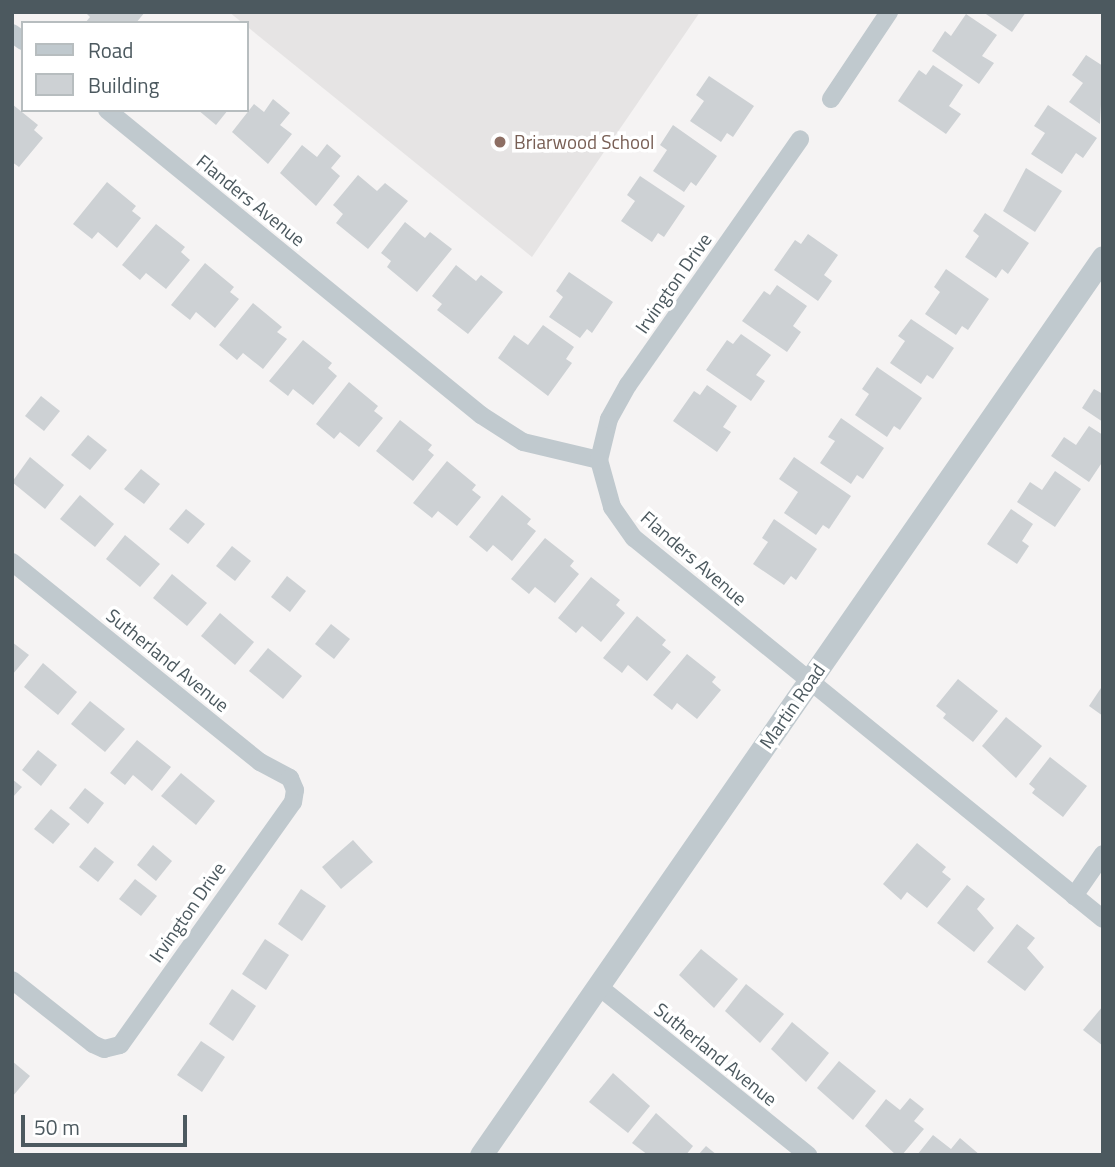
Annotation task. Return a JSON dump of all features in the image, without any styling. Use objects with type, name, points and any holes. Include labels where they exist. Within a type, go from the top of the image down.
[{"type":"street","points":[[831,99],[889,12]]},
{"type":"street","name":"Flanders Avenue","points":[[109,112],[481,415],[523,442],[599,460],[612,507],[634,538],[1103,919]]},
{"type":"street","name":"Irvington Drive","points":[[599,460],[609,419],[628,385],[800,139]]},
{"type":"street","name":"Martin Road","points":[[481,1155],[1103,257]]},
{"type":"street","name":"Sutherland Avenue","points":[[12,562],[260,762],[290,778],[295,790]]},
{"type":"street","name":"Irvington Drive","points":[[12,980],[82,1038],[104,1049],[120,1045],[293,802],[295,790]]},
{"type":"street","points":[[1074,896],[1103,854]]},
{"type":"street","name":"Sutherland Avenue","points":[[598,986],[808,1155]]},
{"type":"shaded area","name":"Briarwood School","points":[[229,12],[700,12],[532,257],[248,27],[248,21],[240,21]]},
{"type":"building","points":[[85,12],[145,12],[138,21],[87,21],[90,17]]},
{"type":"building","points":[[983,12],[1026,12],[1012,32]]},
{"type":"building","points":[[966,14],[997,35],[982,56],[994,63],[979,84],[932,51],[945,31],[951,36]]},
{"type":"building","points":[[1086,55],[1103,66],[1100,124],[1069,102],[1083,83],[1072,75]]},
{"type":"building","points":[[933,65],[963,85],[949,106],[961,114],[946,134],[898,101],[919,70],[926,75]]},
{"type":"building","points":[[709,76],[754,106],[733,137],[727,133],[721,142],[690,121],[704,101],[696,95]]},
{"type":"building","points":[[273,99],[290,113],[280,125],[292,134],[268,164],[232,132],[254,104],[264,112]]},
{"type":"building","points":[[12,104],[38,125],[34,130],[43,138],[19,167],[12,162]]},
{"type":"building","points":[[1048,105],[1097,138],[1083,158],[1076,153],[1062,174],[1031,154],[1045,133],[1034,126]]},
{"type":"building","points":[[200,112],[226,112],[216,125]]},
{"type":"building","points":[[673,125],[717,156],[696,186],[691,182],[684,192],[653,171],[667,150],[660,145]]},
{"type":"building","points":[[327,144],[341,156],[331,168],[340,176],[316,206],[280,173],[302,145],[317,157]]},
{"type":"building","points":[[1026,168],[1062,191],[1035,232],[1003,211]]},
{"type":"building","points":[[358,175],[377,191],[385,183],[408,201],[368,249],[336,223],[343,214],[333,205]]},
{"type":"building","points":[[640,176],[685,206],[664,237],[658,233],[652,242],[621,221],[635,201],[627,195]]},
{"type":"building","points":[[107,182],[136,206],[132,211],[141,218],[117,248],[98,232],[92,239],[73,224]]},
{"type":"building","points":[[985,213],[1029,243],[1008,274],[1002,269],[996,278],[965,257],[979,236],[973,231]]},
{"type":"building","points":[[405,222],[425,238],[430,232],[452,249],[417,292],[387,267],[391,261],[381,253]]},
{"type":"building","points":[[156,224],[185,247],[181,252],[190,260],[166,289],[146,273],[140,280],[122,265]]},
{"type":"building","points":[[808,234],[838,255],[824,275],[832,281],[818,301],[774,270],[795,240],[801,244]]},
{"type":"building","points":[[205,263],[234,287],[230,292],[239,299],[215,328],[196,312],[190,320],[171,305]]},
{"type":"building","points":[[456,265],[476,281],[481,275],[503,292],[468,334],[437,310],[442,304],[432,296]]},
{"type":"building","points":[[946,269],[989,299],[968,330],[962,326],[956,335],[925,314],[940,292],[934,287]]},
{"type":"building","points":[[569,272],[613,302],[592,333],[587,329],[580,338],[549,317],[563,297],[556,291]]},
{"type":"building","points":[[777,285],[807,306],[793,326],[801,332],[787,352],[742,321],[764,291],[770,295]]},
{"type":"building","points":[[253,303],[282,327],[277,332],[287,339],[263,369],[243,353],[237,360],[219,345]]},
{"type":"building","points":[[911,319],[954,348],[933,379],[927,375],[921,384],[890,363],[905,341],[898,336]]},
{"type":"building","points":[[543,325],[574,347],[566,359],[572,363],[548,396],[498,358],[514,335],[528,345]]},
{"type":"building","points":[[741,334],[771,355],[756,375],[765,381],[751,401],[706,370],[727,340],[733,344]]},
{"type":"building","points":[[303,340],[332,363],[328,368],[337,376],[313,405],[293,389],[288,396],[269,381]]},
{"type":"building","points":[[877,367],[922,398],[900,430],[894,426],[887,437],[855,415],[869,394],[862,389]]},
{"type":"building","points":[[349,382],[378,406],[374,411],[383,418],[359,447],[340,432],[334,439],[316,424]]},
{"type":"building","points":[[707,385],[737,406],[723,427],[731,432],[717,452],[673,421],[694,391],[700,395]]},
{"type":"building","points":[[1094,389],[1103,394],[1103,422],[1082,408]]},
{"type":"building","points":[[41,396],[60,411],[44,431],[25,416]]},
{"type":"building","points":[[841,418],[884,448],[863,479],[857,475],[851,484],[820,463],[835,441],[828,437]]},
{"type":"building","points":[[400,420],[432,445],[428,450],[434,455],[413,481],[376,451]]},
{"type":"building","points":[[1089,426],[1103,435],[1103,461],[1089,482],[1051,456],[1064,437],[1076,445]]},
{"type":"building","points":[[88,435],[107,450],[90,470],[71,455]]},
{"type":"building","points":[[30,457],[64,485],[45,509],[12,482]]},
{"type":"building","points":[[794,457],[851,496],[829,529],[823,525],[816,535],[784,513],[798,492],[779,479]]},
{"type":"building","points":[[447,461],[476,485],[472,490],[481,497],[457,526],[438,511],[432,518],[413,503]]},
{"type":"building","points":[[141,469],[160,484],[144,504],[124,489]]},
{"type":"building","points":[[1055,471],[1081,489],[1055,527],[1017,502],[1030,482],[1042,490]]},
{"type":"building","points":[[80,495],[114,524],[95,547],[60,519]]},
{"type":"building","points":[[502,495],[531,519],[527,524],[536,531],[512,561],[493,545],[487,552],[469,537]]},
{"type":"building","points":[[186,509],[205,524],[188,544],[169,529]]},
{"type":"building","points":[[1011,509],[1033,524],[1022,541],[1029,546],[1017,564],[987,544]]},
{"type":"building","points":[[774,519],[817,549],[796,580],[791,576],[784,585],[753,564],[768,542],[762,538]]},
{"type":"building","points":[[125,535],[160,564],[140,587],[106,559]]},
{"type":"building","points":[[545,538],[574,561],[570,566],[579,574],[555,603],[535,587],[529,594],[511,579]]},
{"type":"building","points":[[232,546],[251,561],[235,581],[216,566]]},
{"type":"building","points":[[172,574],[207,603],[187,626],[153,598]]},
{"type":"building","points":[[287,576],[306,591],[290,612],[271,597]]},
{"type":"building","points":[[591,577],[620,600],[616,605],[625,613],[601,642],[582,626],[576,633],[558,618]]},
{"type":"building","points":[[220,613],[254,642],[235,665],[201,636]]},
{"type":"building","points":[[637,616],[666,640],[662,645],[671,652],[647,681],[628,665],[622,673],[603,658]]},
{"type":"building","points":[[331,624],[350,639],[334,659],[315,644]]},
{"type":"building","points":[[12,642],[29,655],[12,675]]},
{"type":"building","points":[[268,648],[302,676],[283,699],[249,671]]},
{"type":"building","points":[[687,654],[716,677],[712,682],[721,690],[697,719],[677,703],[672,710],[653,695]]},
{"type":"building","points":[[43,663],[77,692],[58,715],[24,687]]},
{"type":"building","points":[[958,679],[998,711],[973,742],[943,718],[946,714],[936,706]]},
{"type":"building","points":[[1103,685],[1103,716],[1089,706]]},
{"type":"building","points":[[90,701],[125,729],[105,752],[71,724]]},
{"type":"building","points":[[1006,717],[1042,746],[1016,778],[982,746]]},
{"type":"building","points":[[137,740],[171,767],[152,791],[133,775],[125,785],[110,773]]},
{"type":"building","points":[[38,750],[57,765],[41,786],[22,770]]},
{"type":"building","points":[[1050,757],[1087,786],[1063,817],[1032,793],[1035,789],[1029,784]]},
{"type":"building","points":[[181,773],[215,801],[196,825],[161,796]]},
{"type":"building","points":[[12,779],[22,787],[12,798]]},
{"type":"building","points":[[85,788],[104,803],[88,824],[69,808]]},
{"type":"building","points":[[51,809],[70,824],[53,844],[34,829]]},
{"type":"building","points":[[353,840],[373,862],[341,889],[322,867]]},
{"type":"building","points":[[917,843],[946,867],[942,872],[951,879],[927,908],[907,892],[901,900],[883,884]]},
{"type":"building","points":[[153,845],[172,861],[156,881],[137,865]]},
{"type":"building","points":[[95,847],[114,862],[98,882],[79,867]]},
{"type":"building","points":[[135,879],[157,896],[141,916],[119,899]]},
{"type":"building","points":[[967,885],[985,899],[977,909],[994,928],[974,952],[937,923]]},
{"type":"building","points":[[301,889],[326,906],[302,941],[278,924]]},
{"type":"building","points":[[1017,924],[1035,938],[1027,948],[1044,967],[1025,991],[987,962]]},
{"type":"building","points":[[265,939],[289,955],[266,990],[242,974]]},
{"type":"building","points":[[701,949],[738,979],[714,1008],[679,975]]},
{"type":"building","points":[[746,984],[784,1014],[760,1043],[725,1011]]},
{"type":"building","points":[[232,989],[256,1006],[233,1041],[209,1024]]},
{"type":"building","points":[[1103,1006],[1103,1046],[1083,1030]]},
{"type":"building","points":[[792,1022],[829,1053],[806,1082],[771,1049]]},
{"type":"building","points":[[201,1041],[225,1057],[202,1092],[177,1075]]},
{"type":"building","points":[[12,1061],[30,1076],[12,1097]]},
{"type":"building","points":[[839,1061],[876,1091],[853,1120],[817,1088]]},
{"type":"building","points":[[613,1073],[650,1106],[628,1133],[589,1102]]},
{"type":"building","points":[[910,1098],[924,1109],[914,1121],[924,1129],[902,1155],[896,1155],[865,1126],[886,1099],[900,1110]]},
{"type":"building","points":[[656,1113],[693,1146],[686,1155],[648,1155],[632,1143]]},
{"type":"building","points":[[933,1135],[951,1149],[960,1138],[980,1155],[917,1155]]},
{"type":"building","points":[[706,1146],[717,1155],[698,1155]]},
{"type":"place","name":"Briarwood School","points":[[500,142]]}]
